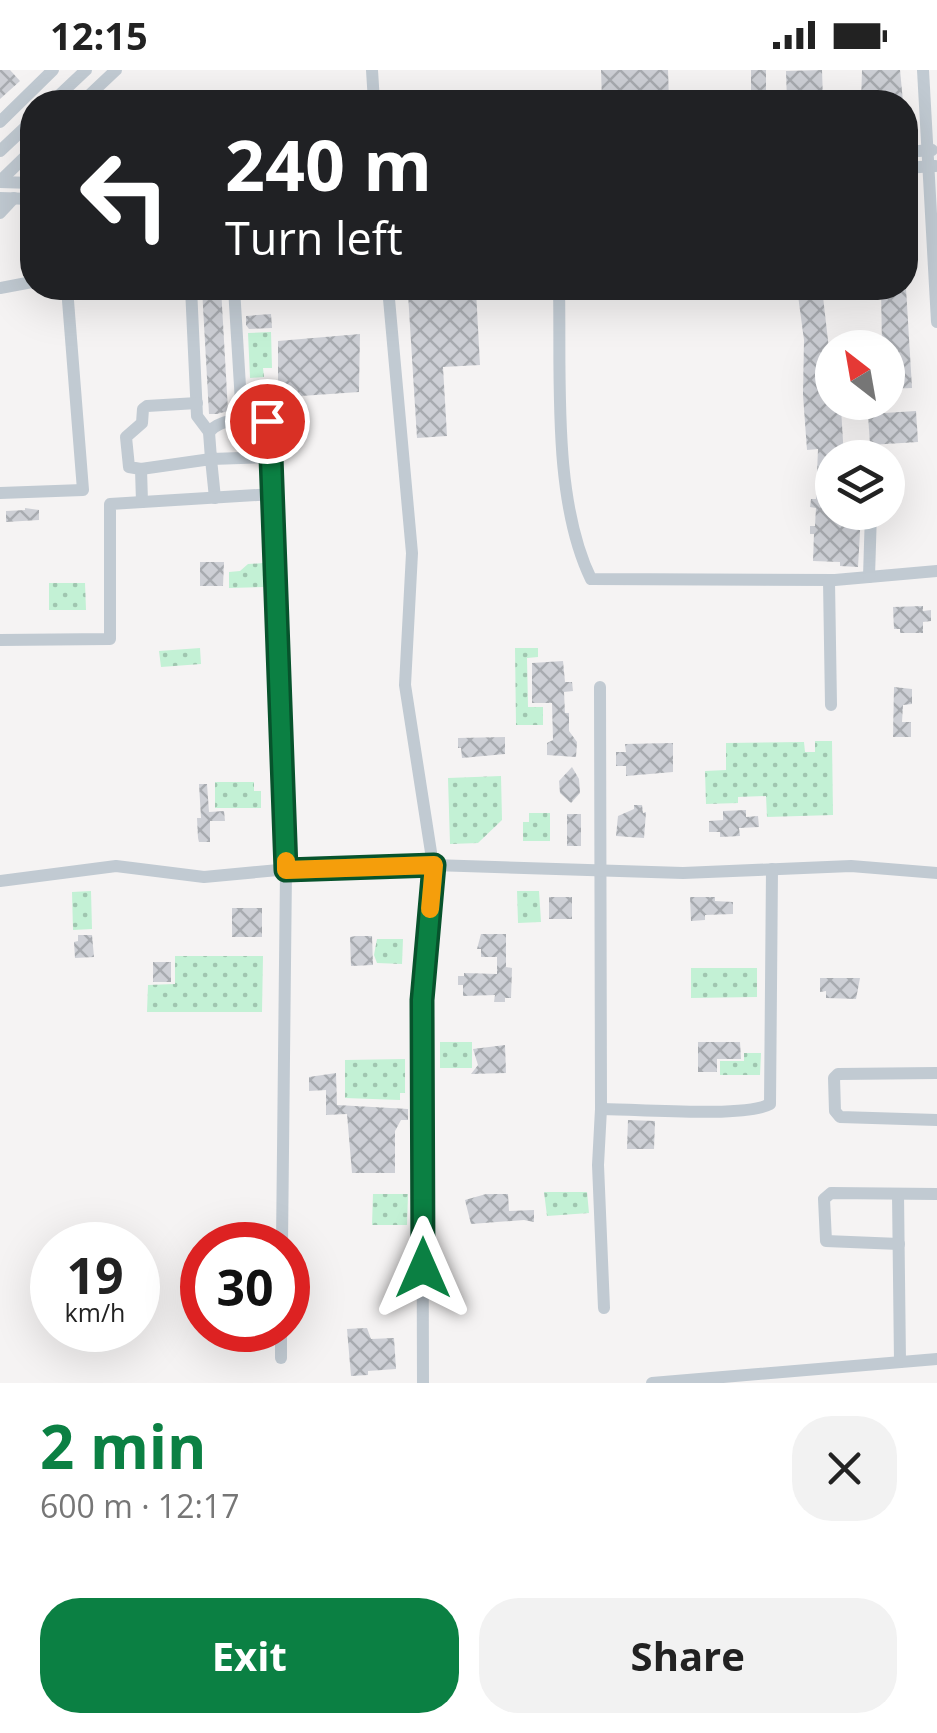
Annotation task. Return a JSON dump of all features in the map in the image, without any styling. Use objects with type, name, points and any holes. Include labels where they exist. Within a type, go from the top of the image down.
[{"type":"street","points":[[33,90],[53,70]]},
{"type":"street","points":[[65,90],[86,70]]},
{"type":"street","points":[[95,90],[116,70]]},
{"type":"street","points":[[923,70],[933,150],[937,322]]},
{"type":"street","points":[[0,122],[20,103]]},
{"type":"street","points":[[12,111],[20,116]]},
{"type":"street","points":[[0,152],[20,133]]},
{"type":"street","points":[[0,181],[20,162]]},
{"type":"street","points":[[0,214],[7,198]]},
{"type":"street","points":[[0,493],[83,490],[68,300]]},
{"type":"street","points":[[192,300],[197,416],[210,432],[215,498]]},
{"type":"street","points":[[235,300],[242,420]]},
{"type":"street","points":[[389,300],[412,553],[405,686],[434,865],[422,1000],[423,1383]]},
{"type":"street","points":[[559,300],[564,472],[578,552],[592,579],[829,580],[937,571]]},
{"type":"street","points":[[197,403],[143,409],[142,424],[126,438],[129,467],[271,457]]},
{"type":"street","points":[[210,432],[216,424],[242,420],[271,422],[286,870],[282,1222]]},
{"type":"street","points":[[141,469],[142,502]]},
{"type":"street","points":[[0,640],[110,639],[110,504],[274,494]]},
{"type":"street","points":[[869,578],[871,530]]},
{"type":"street","points":[[829,580],[830,704]]},
{"type":"street","points":[[600,687],[598,1164],[604,1308]]},
{"type":"street","points":[[0,881],[116,866],[204,877],[434,865],[683,873],[851,866],[937,873]]},
{"type":"street","points":[[601,1109],[745,1110],[770,1104],[772,870]]},
{"type":"street","points":[[937,1074],[838,1074],[834,1078],[835,1111],[840,1118],[937,1120]]},
{"type":"street","points":[[898,1194],[900,1362]]},
{"type":"street","points":[[899,1244],[830,1242],[823,1236],[827,1195],[937,1194]]},
{"type":"street","points":[[282,1352],[282,1358]]},
{"type":"street","points":[[652,1382],[937,1360]]},
{"type":"green space","points":[[271,332],[272,368],[263,368],[264,377],[250,378],[248,333]]},
{"type":"green space","points":[[264,563],[265,587],[229,588],[229,572],[240,571],[248,564]]},
{"type":"green space","points":[[49,583],[85,583],[86,610],[49,610]]},
{"type":"green space","points":[[200,648],[201,664],[161,667],[159,651]]},
{"type":"green space","points":[[515,648],[538,648],[538,657],[527,658],[528,707],[543,707],[543,725],[516,725]]},
{"type":"green space","points":[[815,741],[832,741],[833,815],[767,817],[766,796],[738,797],[738,803],[706,804],[705,771],[726,770],[726,743],[804,742],[805,752],[815,752]]},
{"type":"green space","points":[[501,776],[502,820],[478,843],[450,844],[448,778]]},
{"type":"green space","points":[[215,782],[254,782],[254,791],[261,791],[261,808],[215,808]]},
{"type":"green space","points":[[529,813],[550,813],[550,841],[523,841],[523,822],[529,822]]},
{"type":"green space","points":[[91,891],[92,929],[73,930],[72,892]]},
{"type":"green space","points":[[517,891],[539,891],[541,922],[518,923]]},
{"type":"green space","points":[[377,939],[403,939],[402,964],[377,963]]},
{"type":"green space","points":[[175,956],[263,956],[262,1012],[147,1012],[148,985],[175,984]]},
{"type":"green space","points":[[691,968],[757,968],[757,997],[691,998]]},
{"type":"green space","points":[[440,1042],[472,1042],[472,1068],[440,1068]]},
{"type":"green space","points":[[744,1053],[761,1053],[760,1075],[720,1075],[720,1061],[744,1061]]},
{"type":"green space","points":[[405,1059],[405,1093],[400,1093],[400,1100],[345,1098],[345,1060]]},
{"type":"green space","points":[[544,1192],[587,1192],[589,1213],[547,1216]]},
{"type":"green space","points":[[373,1194],[408,1194],[407,1225],[372,1225]]},
{"type":"building","points":[[0,70],[10,70],[20,81],[0,99]]},
{"type":"building","points":[[601,70],[668,70],[669,90],[602,90]]},
{"type":"building","points":[[751,70],[766,70],[766,90],[751,90]]},
{"type":"building","points":[[822,70],[823,90],[787,90],[786,71]]},
{"type":"building","points":[[862,70],[900,70],[902,90],[861,90]]},
{"type":"building","points":[[203,300],[222,300],[228,411],[209,414]]},
{"type":"building","points":[[408,300],[476,300],[480,365],[443,367],[447,436],[417,438]]},
{"type":"building","points":[[799,300],[823,300],[827,330],[815,330],[815,420],[842,420],[843,440],[815,440],[815,449],[807,450],[804,340]]},
{"type":"building","points":[[881,300],[907,300],[912,388],[905,388],[905,330],[882,330]]},
{"type":"building","points":[[271,314],[272,328],[249,329],[246,325],[246,316]]},
{"type":"building","points":[[360,334],[359,392],[272,398],[272,411],[251,410],[250,384],[278,381],[278,341]]},
{"type":"building","points":[[916,411],[918,442],[870,440],[868,420],[905,420],[905,412]]},
{"type":"building","points":[[39,510],[39,520],[6,522],[6,511]]},
{"type":"building","points":[[810,526],[815,526],[815,530],[860,530],[858,567],[813,561],[814,534],[810,534]]},
{"type":"building","points":[[200,562],[224,562],[223,586],[200,586]]},
{"type":"building","points":[[923,606],[923,611],[931,610],[931,621],[923,622],[923,633],[900,633],[900,629],[894,629],[893,607]]},
{"type":"building","points":[[563,661],[565,682],[572,682],[573,691],[564,692],[565,713],[569,713],[569,731],[577,742],[576,757],[547,755],[547,743],[553,740],[552,703],[532,703],[532,663]]},
{"type":"building","points":[[894,687],[912,689],[912,704],[903,705],[902,722],[911,722],[911,737],[893,737]]},
{"type":"building","points":[[505,737],[505,754],[462,758],[458,748],[458,738]]},
{"type":"building","points":[[673,743],[673,772],[626,776],[626,766],[616,766],[616,752],[626,752],[625,744]]},
{"type":"building","points":[[572,767],[579,779],[580,793],[571,803],[560,793],[559,781]]},
{"type":"building","points":[[199,784],[207,784],[209,812],[224,811],[225,821],[210,821],[210,842],[199,842],[198,838]]},
{"type":"building","points":[[634,805],[642,805],[643,813],[646,812],[644,838],[616,836],[618,816],[634,809]]},
{"type":"building","points":[[746,810],[746,817],[758,816],[759,827],[739,828],[740,836],[720,837],[720,832],[709,832],[709,821],[723,820],[723,811]]},
{"type":"building","points":[[567,814],[581,814],[581,846],[567,846]]},
{"type":"building","points":[[549,897],[572,897],[572,919],[549,919]]},
{"type":"building","points":[[690,897],[733,902],[733,914],[705,915],[705,920],[691,921]]},
{"type":"building","points":[[232,908],[262,908],[262,937],[232,937]]},
{"type":"building","points":[[481,934],[506,934],[506,967],[512,968],[511,998],[505,998],[505,1002],[494,1002],[495,995],[463,996],[463,985],[458,985],[458,976],[464,973],[497,974],[497,957],[481,957],[481,949],[477,949]]},
{"type":"building","points":[[78,935],[92,935],[94,957],[75,958],[74,942]]},
{"type":"building","points":[[372,936],[373,965],[351,966],[350,937]]},
{"type":"building","points":[[153,962],[171,962],[171,982],[153,982]]},
{"type":"building","points":[[820,978],[860,978],[856,999],[826,998],[826,991],[820,992]]},
{"type":"building","points":[[698,1042],[740,1042],[741,1059],[717,1059],[717,1072],[698,1072]]},
{"type":"building","points":[[505,1045],[506,1073],[471,1074],[478,1065],[473,1049]]},
{"type":"building","points":[[336,1073],[337,1105],[408,1109],[408,1120],[401,1120],[395,1131],[395,1173],[352,1173],[347,1114],[326,1115],[326,1090],[309,1091],[309,1077]]},
{"type":"building","points":[[628,1120],[655,1121],[654,1149],[627,1149]]},
{"type":"building","points":[[486,1194],[508,1194],[509,1211],[534,1210],[534,1222],[471,1224],[465,1200]]},
{"type":"building","points":[[367,1328],[371,1339],[394,1338],[396,1369],[351,1376],[347,1329]]},
{"type":"slow traffic","points":[[286,861],[286,870],[434,865],[430,909]]},
{"type":"route","points":[[267,421],[272,426],[286,870],[434,865],[422,1000],[423,1268]]}]
